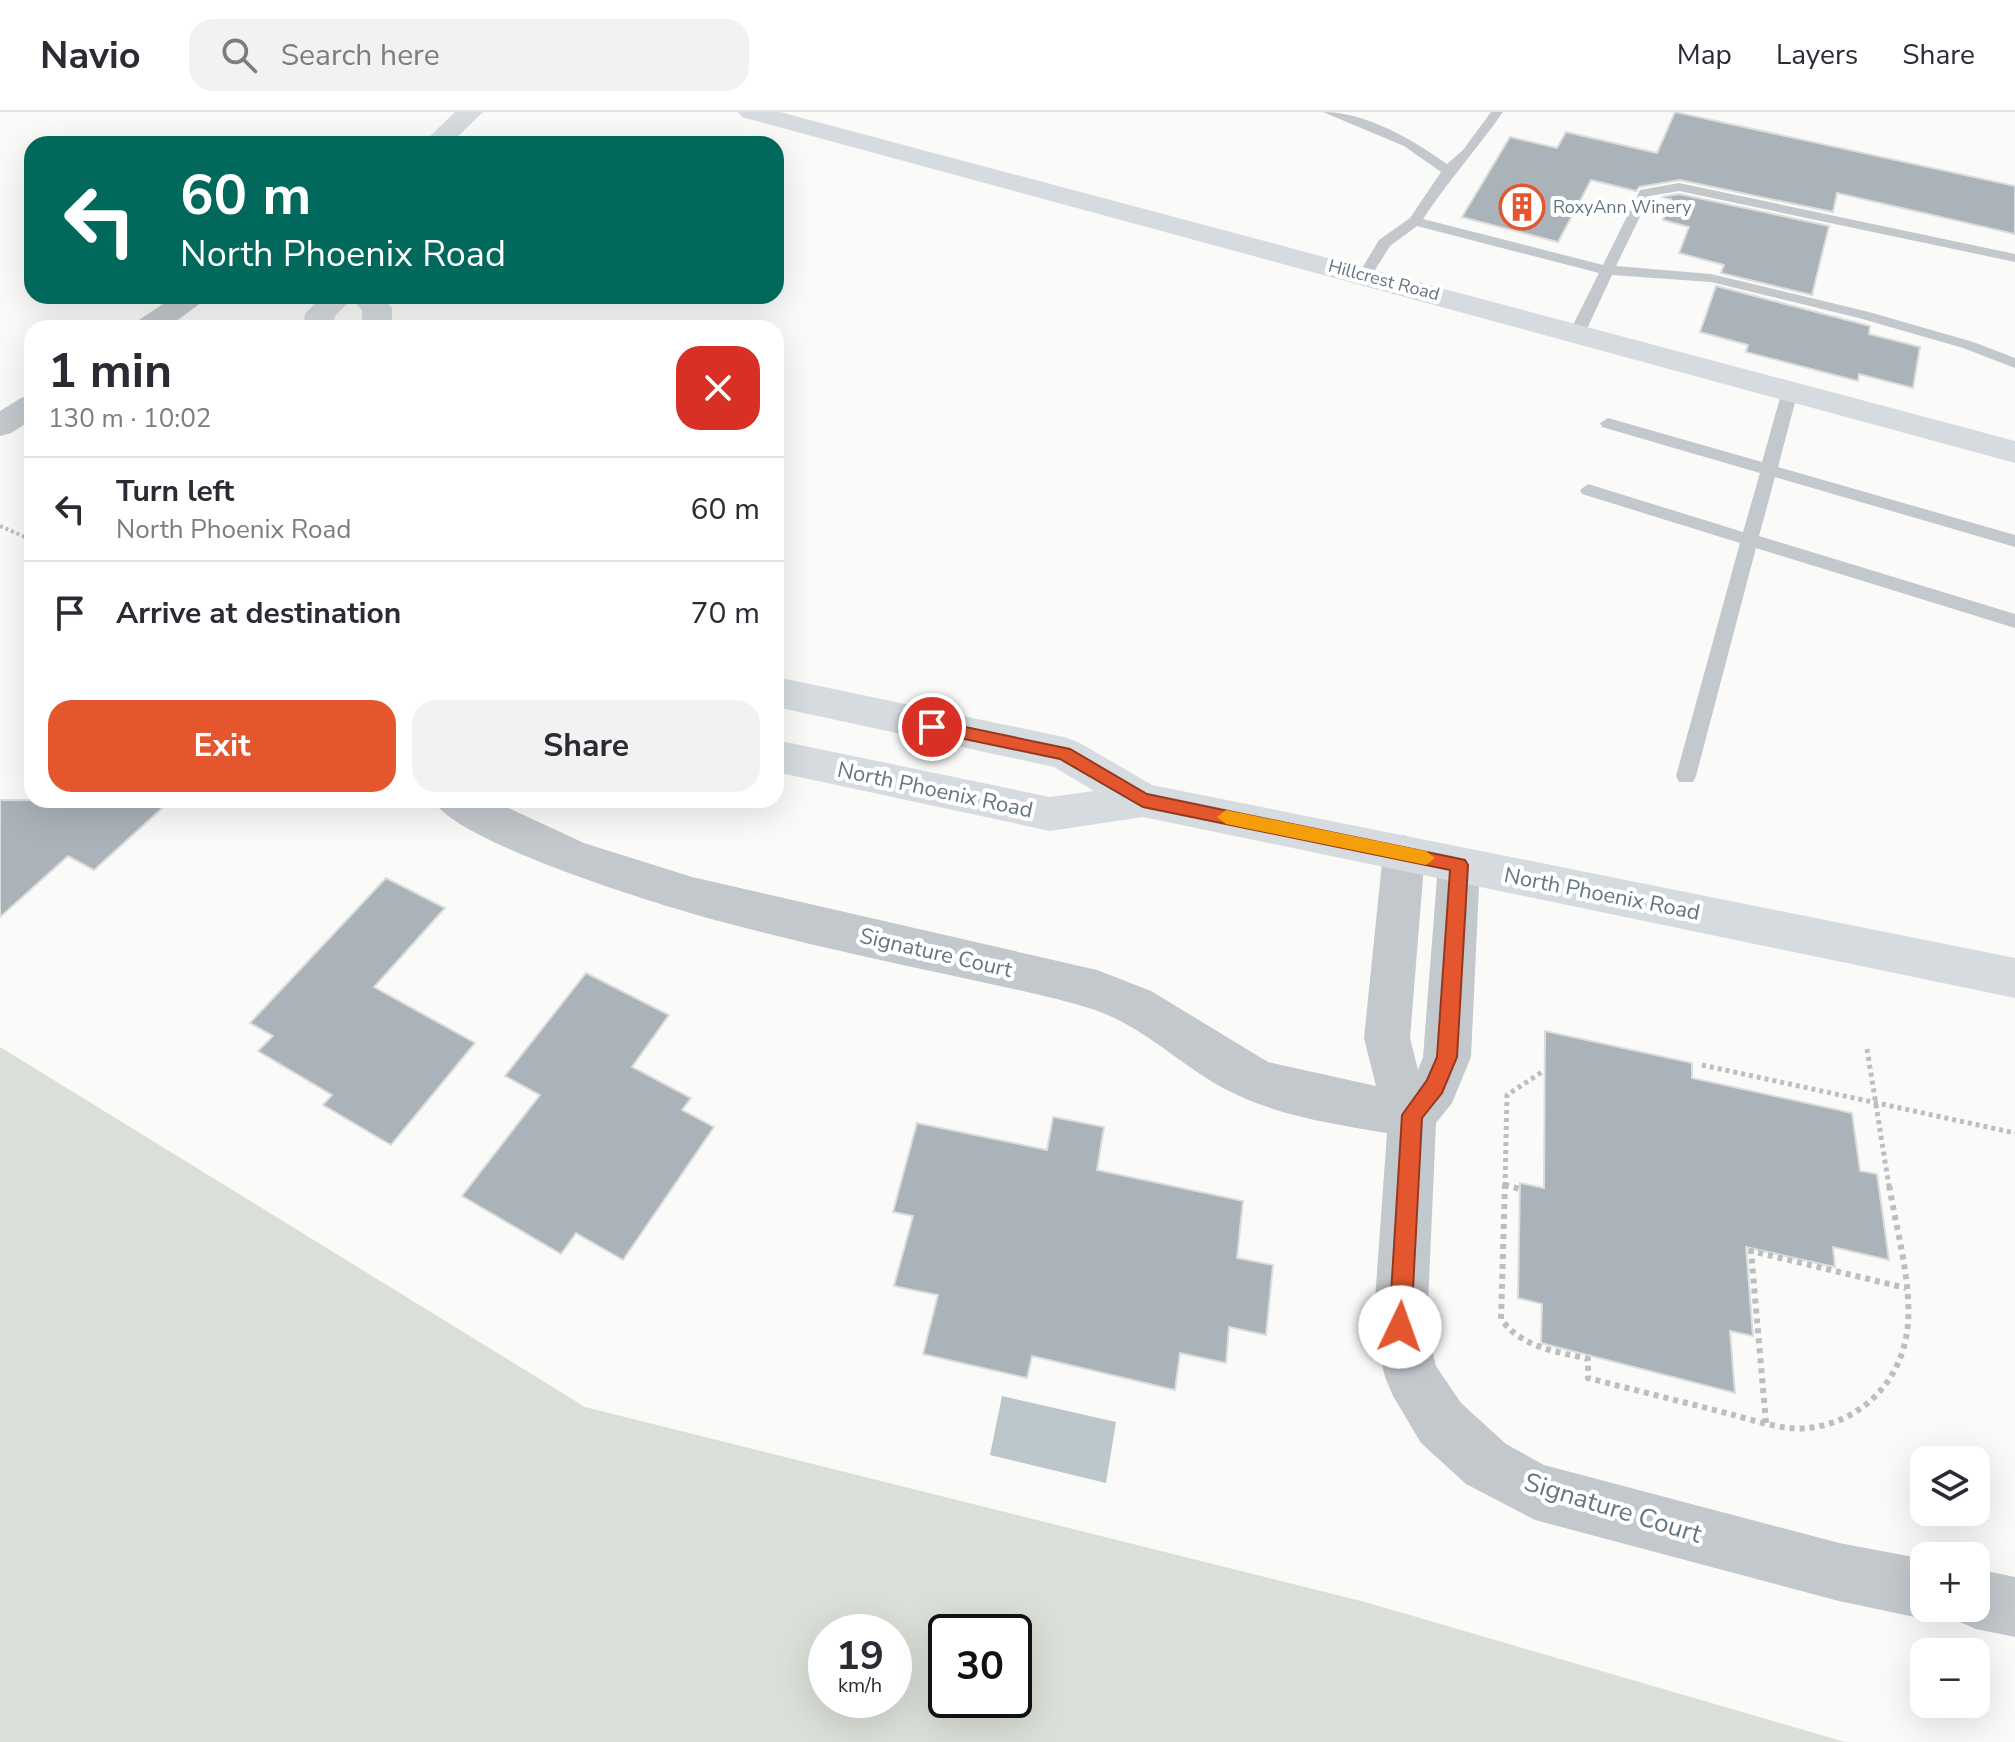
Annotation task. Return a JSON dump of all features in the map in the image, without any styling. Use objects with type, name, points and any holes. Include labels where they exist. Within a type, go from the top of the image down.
[{"type":"main road","points":[[444,136],[470,112]]},
{"type":"main road","name":"Hillcrest Road","points":[[751,112],[2015,452]]},
{"type":"main road","points":[[319,320],[320,314],[331,304]]},
{"type":"main road","name":"North Phoenix Road","points":[[784,694],[1064,753],[1143,800],[2015,978]]},
{"type":"main road","name":"North Phoenix Road","points":[[784,758],[1050,814],[1143,800]]},
{"type":"street","points":[[159,320],[183,304]]},
{"type":"street","points":[[0,426],[24,410]]},
{"type":"street","name":"Signature Court","points":[[468,808],[495,824],[617,872],[746,910],[1058,981],[1118,998],[1166,1023],[1210,1055],[1251,1078],[1297,1092],[1412,1115]]},
{"type":"street","name":"Signature Court","points":[[1404,853],[1387,1038],[1396,1077],[1412,1115],[1400,1327],[1412,1377],[1441,1423],[1486,1464],[1535,1491],[1839,1572],[1910,1586]]},
{"type":"street","points":[[1412,1115],[1435,1087],[1447,1057],[1459,865]]},
{"type":"street","points":[[1990,1602],[2015,1607]]},
{"type":"lane","points":[[1329,112],[1409,143],[1448,171]]},
{"type":"lane","points":[[1365,275],[1384,243],[1415,221],[1448,171],[1468,153],[1497,112]]},
{"type":"lane","points":[[1577,333],[1645,193],[1679,187],[2015,258]]},
{"type":"lane","points":[[1415,221],[1606,270],[1711,278],[1894,324],[1968,345],[2015,363]]},
{"type":"lane","points":[[1686,776],[1790,391]]},
{"type":"lane","points":[[1608,423],[2015,541]]},
{"type":"lane","points":[[1588,490],[2015,621]]},
{"type":"path","points":[[0,526],[24,536]]},
{"type":"path","points":[[1542,1072],[1507,1095],[1501,1319],[1509,1333],[1523,1342],[1588,1359],[1588,1378],[1766,1423],[1805,1429],[1840,1421],[1873,1402],[1898,1365],[1908,1324],[1906,1288],[1867,1049]]},
{"type":"path","points":[[1702,1065],[2015,1133]]},
{"type":"path","points":[[1504,1185],[1520,1189]]},
{"type":"path","points":[[1766,1423],[1751,1251],[1906,1288]]},
{"type":"shaded area","points":[[0,1047],[585,1407],[1365,1602],[1845,1742],[0,1742]]},
{"type":"shaded area","points":[[1002,1396],[1116,1422],[1106,1483],[990,1455]]},
{"type":"building","points":[[1675,112],[2015,186],[2015,234],[1837,193],[1833,212],[1680,180],[1639,187],[1636,191],[1591,180],[1558,242],[1462,217],[1510,137],[1557,148],[1566,132],[1657,153]]},
{"type":"building","points":[[1679,194],[1829,226],[1812,295],[1721,273],[1724,265],[1679,253],[1689,227],[1663,220],[1671,199],[1662,197]]},
{"type":"building","points":[[1716,286],[1870,326],[1869,334],[1920,347],[1913,388],[1859,374],[1858,381],[1746,352],[1748,345],[1700,332]]},
{"type":"building","points":[[0,800],[24,800],[24,808],[162,808],[94,870],[68,856],[0,917]]},
{"type":"building","points":[[386,878],[445,908],[374,987],[475,1043],[391,1145],[323,1105],[332,1095],[258,1051],[273,1036],[250,1023]]},
{"type":"building","points":[[586,973],[669,1015],[632,1067],[691,1098],[682,1110],[714,1127],[623,1260],[576,1233],[561,1254],[462,1196],[540,1095],[505,1076]]},
{"type":"building","points":[[1545,1031],[1692,1063],[1692,1078],[1852,1113],[1860,1171],[1877,1174],[1889,1260],[1833,1247],[1835,1267],[1746,1247],[1753,1336],[1730,1331],[1735,1393],[1541,1343],[1542,1304],[1518,1298],[1520,1183],[1544,1188]]},
{"type":"building","points":[[1053,1117],[1104,1127],[1097,1170],[1243,1201],[1237,1258],[1273,1265],[1266,1335],[1229,1327],[1226,1363],[1180,1353],[1175,1390],[1032,1356],[1027,1378],[923,1354],[938,1295],[894,1286],[913,1216],[893,1212],[917,1123],[1047,1150]]},
{"type":"slow traffic","points":[[1226,817],[1426,858]]},
{"type":"place","name":"RoxyAnn Winery","points":[[1522,207]]},
{"type":"route","points":[[932,727],[1064,753],[1143,800],[1459,865],[1447,1057],[1435,1087],[1412,1115],[1400,1327]]}]
